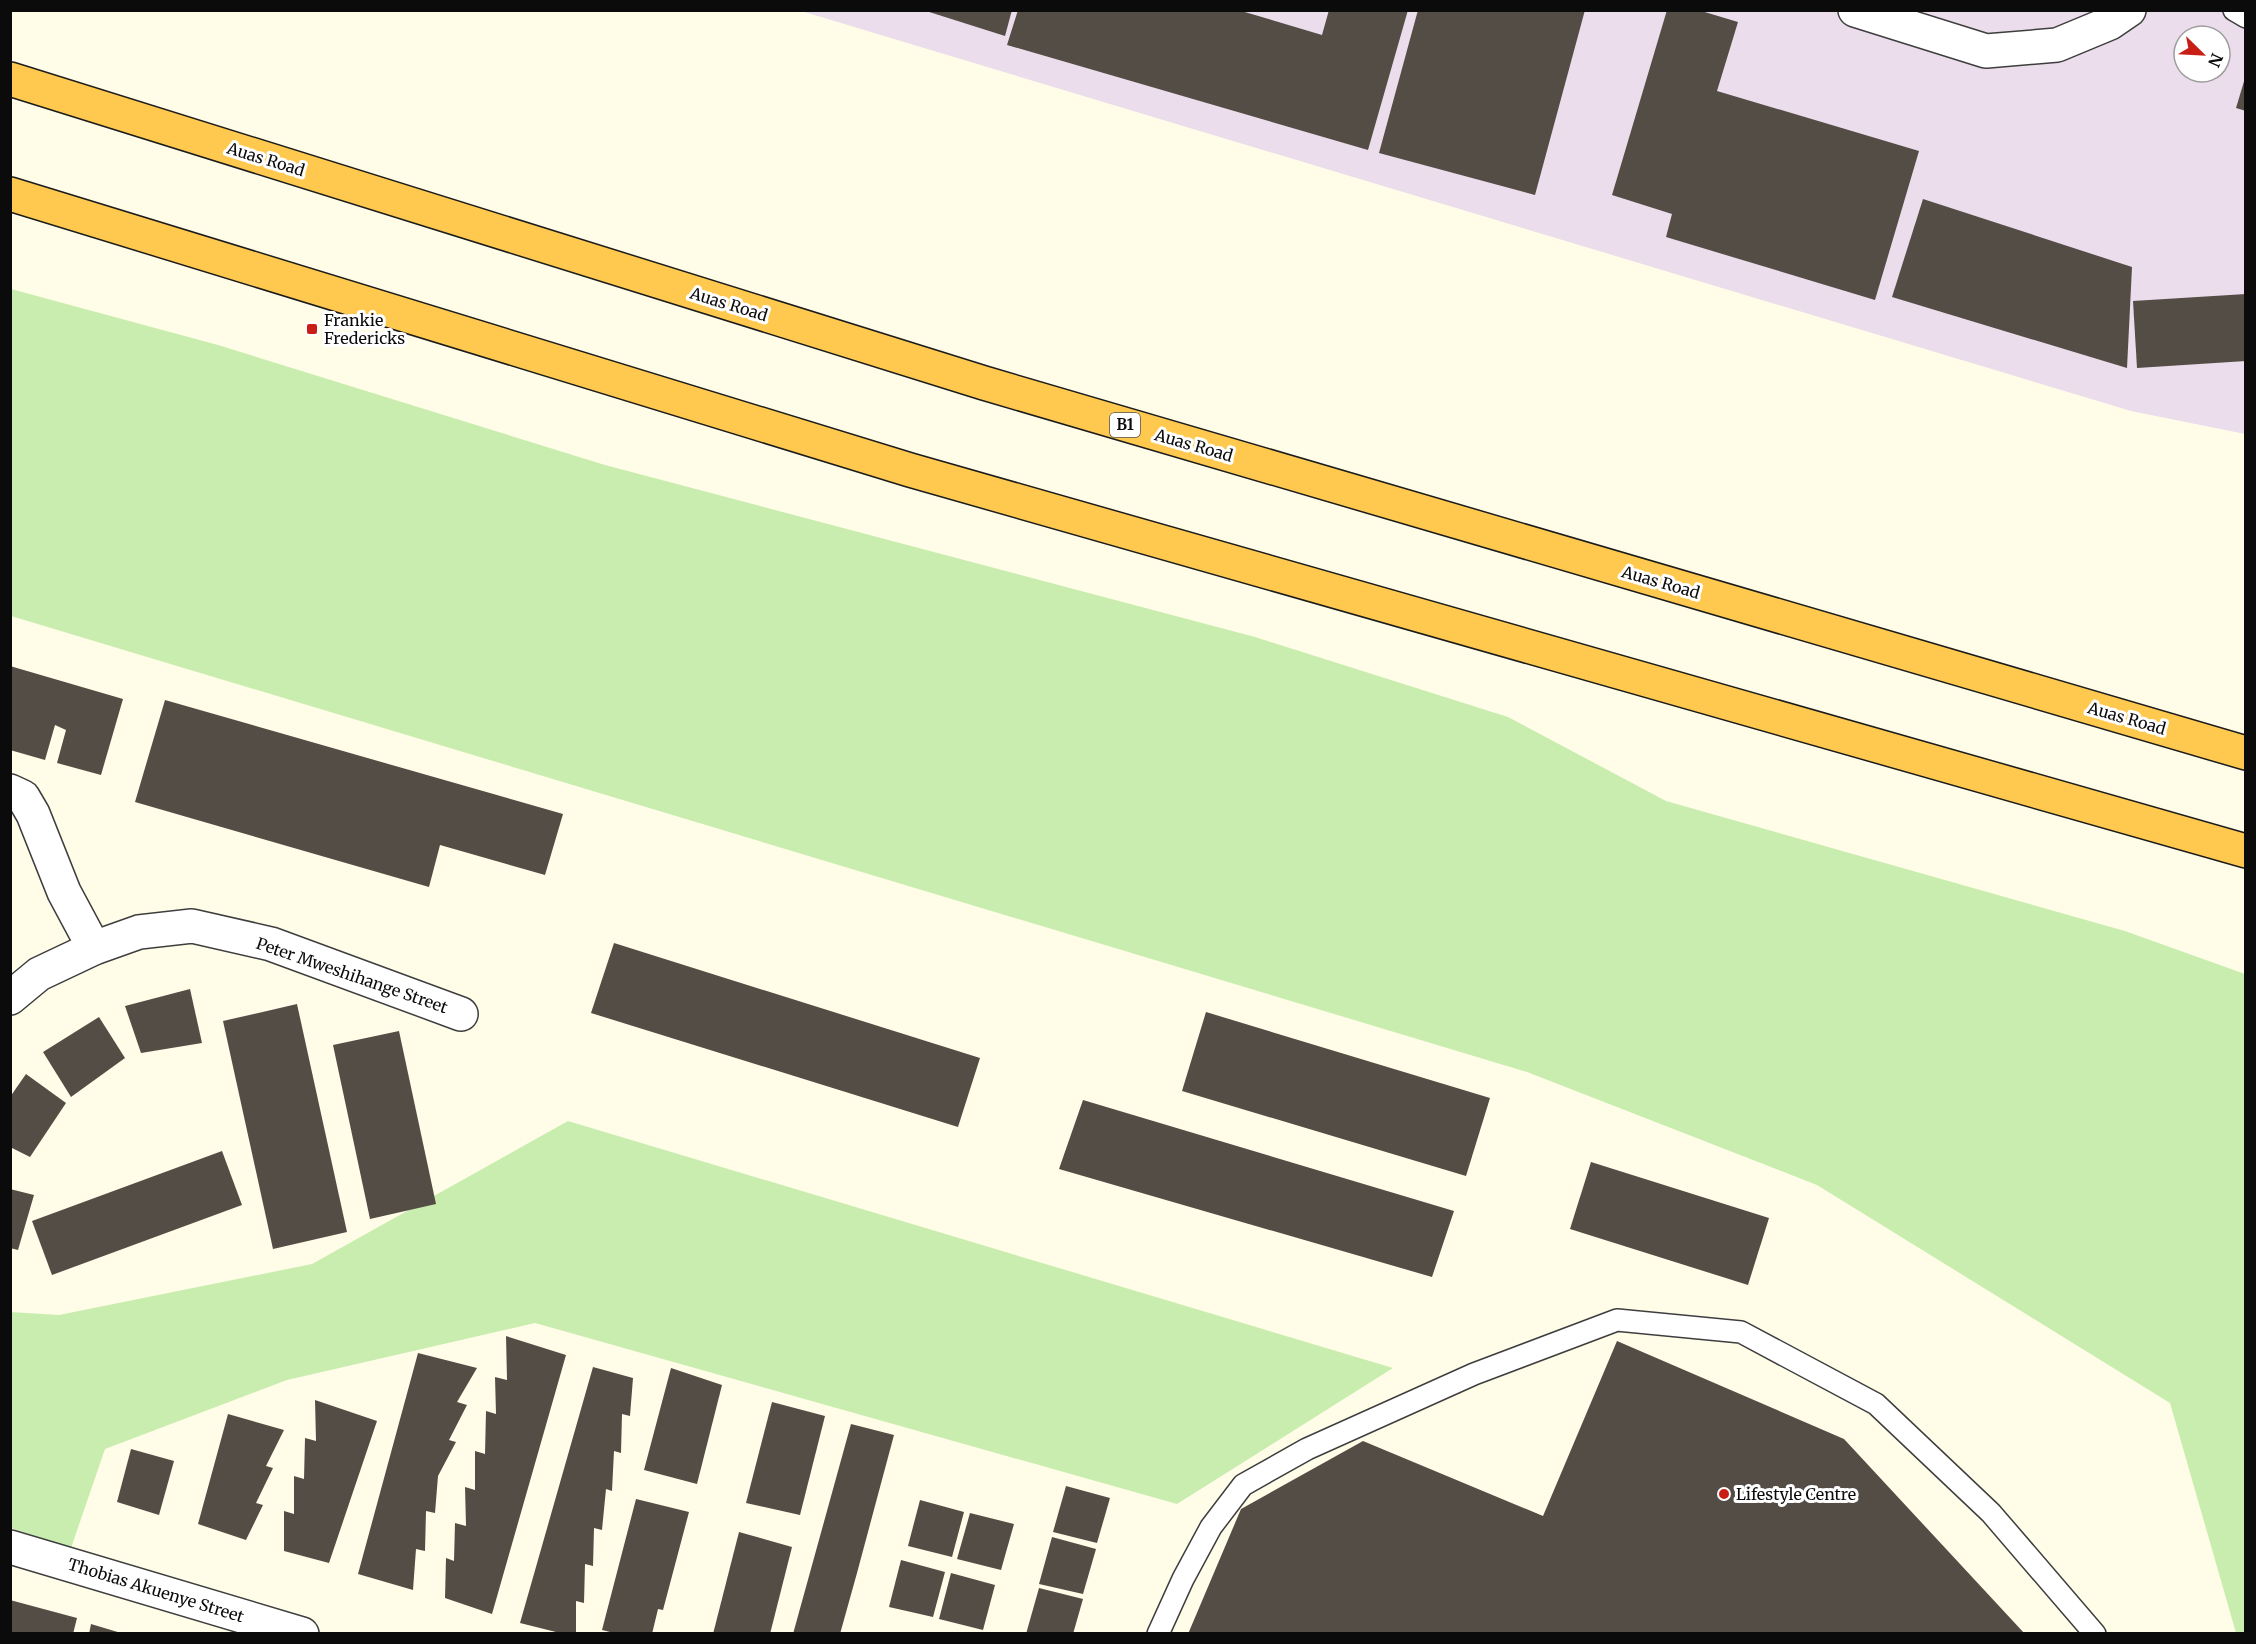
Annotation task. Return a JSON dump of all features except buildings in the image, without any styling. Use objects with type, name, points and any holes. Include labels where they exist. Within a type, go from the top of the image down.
[{"type":"highway","name":"Auas Road","points":[[10,79],[984,383],[2246,753]]},
{"type":"highway","points":[[10,194],[910,470],[2246,851]]},
{"type":"street","points":[[1855,10],[1986,51],[2057,45],[2110,23],[2129,10]]},
{"type":"street","points":[[10,791],[23,797],[33,814],[64,892],[94,948]]},
{"type":"street","name":"Peter Mweshihange Street","points":[[10,998],[39,974],[94,948],[139,932],[192,926],[271,944],[461,1014]]},
{"type":"street","name":"Thobias Akuenye Street","points":[[10,1546],[302,1634]]},
{"type":"lane","points":[[2234,10],[2246,17]]},
{"type":"lane","points":[[1158,1634],[1183,1579],[1211,1527],[1243,1485],[1307,1449],[1474,1374],[1617,1320],[1741,1332],[1876,1404],[1991,1513],[2095,1634]]},
{"type":"shaded area","points":[[801,11],[2245,11],[2245,434],[2131,411]]},
{"type":"green space","points":[[11,289],[218,345],[605,465],[1255,637],[1508,717],[1666,801],[2125,931],[2245,974],[2245,1633],[2236,1633],[2170,1403],[1817,1185],[1527,1072],[11,616]]},
{"type":"green space","points":[[568,1121],[1393,1368],[1177,1504],[535,1323],[287,1380],[105,1449],[71,1548],[11,1528],[10,1312],[59,1315],[312,1264]]},
{"type":"place","name":"Frankie Fredericks","points":[[312,329]]},
{"type":"place","name":"Lifestyle Centre","points":[[1724,1494]]}]
